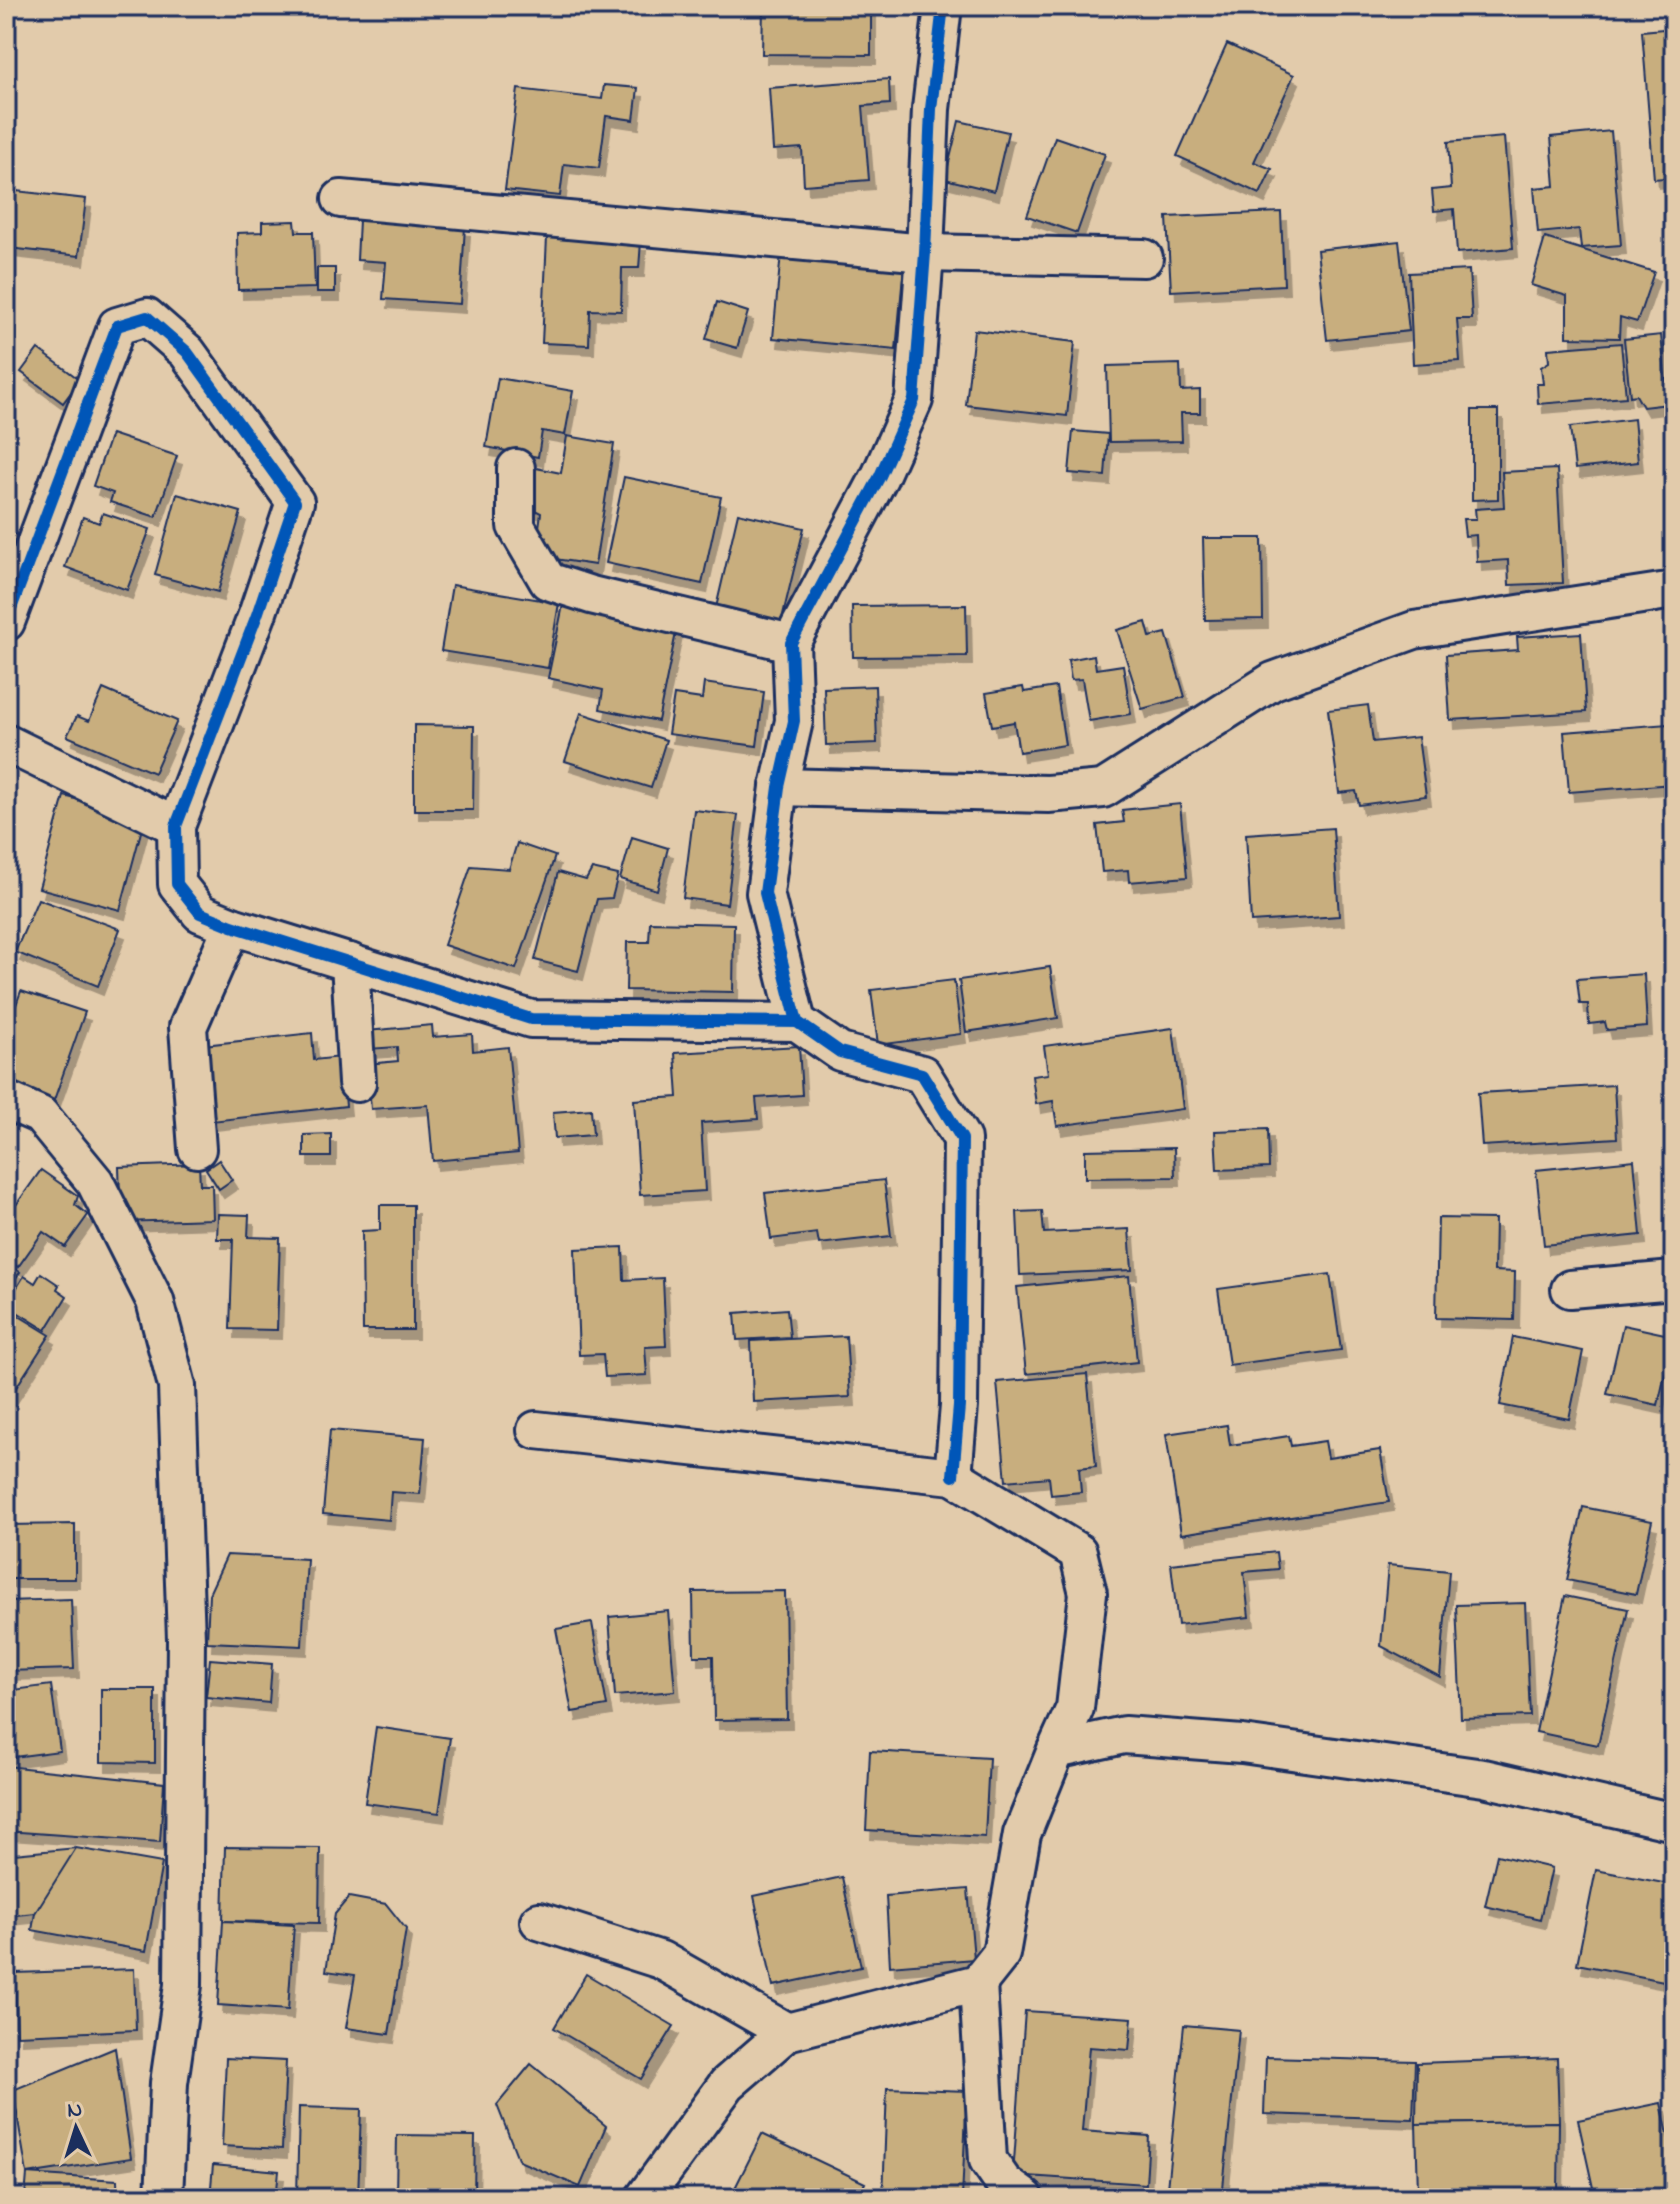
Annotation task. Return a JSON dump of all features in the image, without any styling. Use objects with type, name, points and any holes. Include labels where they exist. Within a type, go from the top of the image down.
[{"type":"street","points":[[797,1022],[765,893],[779,787],[794,721],[791,643],[880,476],[914,400],[925,253],[931,109],[943,6]]},
{"type":"street","points":[[341,199],[925,253],[1144,258]]},
{"type":"street","points":[[6,622],[117,326],[147,317],[187,352],[295,502],[257,615],[176,826],[177,884],[200,913],[232,926],[531,1019],[797,1022],[840,1052],[922,1074],[962,1139],[959,1406],[953,1476]]},
{"type":"street","points":[[516,468],[516,526],[548,581],[591,595],[791,643]]},
{"type":"street","points":[[779,787],[1048,794],[1103,789],[1273,681],[1414,630],[1674,590]]},
{"type":"street","points":[[6,743],[176,826]]},
{"type":"street","points":[[197,1149],[188,1027],[232,926]]},
{"type":"street","points":[[350,962],[357,1083]]},
{"type":"street","points":[[6,1100],[40,1115],[95,1182],[155,1301],[177,1386],[186,1639],[183,1985],[169,2083],[164,2198]]},
{"type":"street","points":[[1570,1289],[1674,1280]]},
{"type":"street","points":[[536,1430],[953,1476],[1078,1552],[1088,1593],[1075,1708],[1022,1834],[1001,1954],[978,1983],[787,2032],[727,2084],[644,2198]]},
{"type":"street","points":[[1056,1750],[1124,1735],[1242,1744],[1484,1778],[1674,1822]]},
{"type":"street","points":[[539,1921],[661,1960],[787,2032]]},
{"type":"street","points":[[978,1983],[988,2160],[1004,2183],[1025,2198]]},
{"type":"building","points":[[763,7],[871,7],[871,55],[762,54]]},
{"type":"building","points":[[1674,28],[1674,177],[1654,179],[1642,31]]},
{"type":"building","points":[[1227,44],[1294,75],[1254,162],[1272,169],[1260,194],[1177,156]]},
{"type":"building","points":[[889,79],[890,104],[863,106],[869,180],[804,185],[802,148],[773,150],[769,88]]},
{"type":"building","points":[[604,85],[638,88],[634,120],[606,116],[599,168],[564,164],[560,196],[505,190],[518,89],[602,99]]},
{"type":"building","points":[[959,121],[1008,132],[994,191],[945,179]]},
{"type":"building","points":[[1611,131],[1621,245],[1581,248],[1579,229],[1538,233],[1534,188],[1555,186],[1551,137]]},
{"type":"building","points":[[1055,137],[1105,154],[1077,233],[1027,216]]},
{"type":"building","points":[[1504,137],[1513,248],[1457,253],[1454,209],[1434,211],[1432,190],[1451,188],[1448,142]]},
{"type":"building","points":[[16,191],[86,199],[79,256],[9,248]]},
{"type":"building","points":[[1281,212],[1284,285],[1171,291],[1167,217]]},
{"type":"building","points":[[359,220],[465,227],[460,304],[383,299],[386,262],[357,260]]},
{"type":"building","points":[[295,221],[296,232],[313,232],[315,288],[238,290],[237,233],[262,232],[262,222]]},
{"type":"building","points":[[547,237],[641,242],[639,268],[622,268],[621,311],[590,310],[589,345],[542,343]]},
{"type":"building","points":[[1545,238],[1654,272],[1637,322],[1620,317],[1619,338],[1567,337],[1567,296],[1531,285]]},
{"type":"building","points":[[1399,241],[1409,331],[1327,340],[1317,250]]},
{"type":"building","points":[[781,253],[904,265],[896,350],[773,338]]},
{"type":"building","points":[[317,268],[335,268],[335,292],[317,292]]},
{"type":"building","points":[[1469,270],[1472,319],[1457,319],[1460,361],[1413,364],[1409,273]]},
{"type":"building","points":[[717,302],[748,312],[737,348],[706,339]]},
{"type":"building","points":[[974,330],[1075,342],[1067,416],[966,405]]},
{"type":"building","points":[[1661,335],[1668,404],[1643,407],[1636,395],[1630,396],[1624,339]]},
{"type":"building","points":[[1621,343],[1626,397],[1538,404],[1537,384],[1543,384],[1541,367],[1549,362],[1548,349]]},
{"type":"building","points":[[38,349],[80,380],[63,403],[21,372]]},
{"type":"building","points":[[1180,364],[1181,391],[1200,390],[1200,413],[1181,413],[1182,441],[1109,442],[1107,366]]},
{"type":"building","points":[[498,378],[573,391],[565,435],[542,431],[538,457],[486,447]]},
{"type":"building","points":[[1472,410],[1498,410],[1498,499],[1472,500]]},
{"type":"building","points":[[1634,419],[1638,462],[1575,469],[1570,427]]},
{"type":"building","points":[[1073,431],[1108,434],[1105,476],[1069,473]]},
{"type":"building","points":[[111,434],[177,456],[156,517],[110,502],[113,493],[93,486]]},
{"type":"building","points":[[567,436],[614,444],[595,565],[535,556],[541,513],[529,507],[536,468],[561,473]]},
{"type":"building","points":[[1557,469],[1563,583],[1509,585],[1508,560],[1477,562],[1476,535],[1465,536],[1463,519],[1476,519],[1475,509],[1504,507],[1502,472]]},
{"type":"building","points":[[624,477],[721,497],[702,584],[606,563]]},
{"type":"building","points":[[177,494],[241,512],[218,592],[155,575]]},
{"type":"building","points":[[103,513],[150,529],[127,590],[65,567],[83,517],[99,523]]},
{"type":"building","points":[[738,513],[804,528],[780,627],[715,612]]},
{"type":"building","points":[[6,529],[32,543],[6,590]]},
{"type":"building","points":[[1203,538],[1262,538],[1263,619],[1205,620]]},
{"type":"building","points":[[452,585],[559,603],[548,668],[441,651]]},
{"type":"building","points":[[564,600],[678,623],[658,721],[600,709],[603,690],[548,678]]},
{"type":"building","points":[[966,605],[967,656],[853,657],[852,606]]},
{"type":"building","points":[[1146,622],[1150,637],[1166,633],[1185,697],[1142,709],[1117,630]]},
{"type":"building","points":[[1581,633],[1586,712],[1450,720],[1446,655],[1518,650],[1517,637]]},
{"type":"building","points":[[1094,655],[1096,669],[1123,665],[1131,714],[1089,721],[1082,679],[1071,680],[1068,660]]},
{"type":"building","points":[[704,683],[764,692],[757,746],[668,734],[674,695],[702,699]]},
{"type":"building","points":[[875,686],[877,743],[826,745],[824,688]]},
{"type":"building","points":[[1023,687],[1024,692],[1056,687],[1065,745],[1019,752],[1014,722],[992,726],[986,693]]},
{"type":"building","points":[[103,689],[177,721],[154,773],[67,736],[77,716],[89,721]]},
{"type":"building","points":[[1368,705],[1373,742],[1418,737],[1426,796],[1359,805],[1356,791],[1339,793],[1328,710]]},
{"type":"building","points":[[581,713],[666,740],[651,788],[565,761]]},
{"type":"building","points":[[1668,724],[1673,784],[1569,792],[1564,732]]},
{"type":"building","points":[[414,725],[474,726],[473,810],[414,810]]},
{"type":"building","points":[[64,796],[145,817],[120,910],[39,888]]},
{"type":"building","points":[[1180,804],[1187,877],[1129,882],[1128,870],[1102,872],[1097,825],[1124,822],[1122,810]]},
{"type":"building","points":[[694,810],[738,815],[727,904],[683,898]]},
{"type":"building","points":[[1333,828],[1339,916],[1251,922],[1246,834]]},
{"type":"building","points":[[632,837],[668,848],[657,890],[620,879]]},
{"type":"building","points":[[517,843],[555,856],[516,969],[444,945],[471,866],[509,869]]},
{"type":"building","points":[[592,869],[618,875],[612,898],[597,899],[578,971],[535,960],[558,872],[586,880]]},
{"type":"building","points":[[38,899],[120,929],[98,986],[15,952]]},
{"type":"building","points":[[650,922],[734,924],[733,992],[626,990],[627,942],[649,942]]},
{"type":"building","points":[[1050,967],[1058,1018],[966,1032],[959,980]]},
{"type":"building","points":[[1644,974],[1647,1027],[1607,1030],[1605,1022],[1589,1024],[1588,1004],[1580,1004],[1577,979]]},
{"type":"building","points":[[954,980],[961,1034],[878,1045],[871,990]]},
{"type":"building","points":[[21,991],[85,1012],[54,1100],[6,1084],[6,1033]]},
{"type":"building","points":[[432,1025],[433,1037],[472,1034],[473,1051],[508,1047],[518,1153],[433,1161],[428,1105],[371,1109],[367,1064],[398,1061],[397,1047],[368,1049],[367,1031]]},
{"type":"building","points":[[1173,1028],[1183,1109],[1057,1126],[1053,1101],[1036,1104],[1032,1076],[1048,1074],[1044,1046]]},
{"type":"building","points":[[312,1033],[314,1060],[341,1057],[346,1106],[212,1121],[204,1045]]},
{"type":"building","points":[[799,1046],[802,1095],[756,1098],[758,1119],[701,1123],[705,1191],[640,1195],[634,1100],[678,1097],[675,1053]]},
{"type":"building","points":[[1614,1085],[1617,1138],[1482,1146],[1478,1093]]},
{"type":"building","points":[[591,1109],[593,1135],[555,1138],[553,1112]]},
{"type":"building","points":[[1268,1129],[1269,1168],[1217,1170],[1215,1131]]},
{"type":"building","points":[[331,1134],[331,1157],[304,1157],[304,1135]]},
{"type":"building","points":[[1174,1148],[1175,1177],[1085,1178],[1085,1150]]},
{"type":"building","points":[[219,1160],[232,1180],[219,1189],[206,1169]]},
{"type":"building","points":[[1634,1160],[1641,1235],[1544,1245],[1536,1170]]},
{"type":"building","points":[[1674,1163],[1674,1195],[1671,1195],[1670,1164]]},
{"type":"building","points":[[199,1164],[200,1185],[212,1185],[213,1219],[121,1222],[119,1167]]},
{"type":"building","points":[[41,1170],[78,1196],[75,1205],[88,1215],[65,1247],[43,1232],[18,1267],[6,1258],[6,1219]]},
{"type":"building","points":[[884,1180],[891,1236],[819,1244],[817,1233],[771,1239],[765,1193]]},
{"type":"building","points":[[380,1205],[413,1205],[413,1330],[363,1330],[362,1231],[380,1230]]},
{"type":"building","points":[[1042,1211],[1044,1233],[1129,1229],[1132,1270],[1020,1275],[1017,1212]]},
{"type":"building","points":[[218,1214],[249,1215],[248,1237],[280,1238],[277,1330],[230,1329],[233,1239],[217,1239]]},
{"type":"building","points":[[1438,1218],[1495,1219],[1494,1271],[1515,1272],[1514,1320],[1436,1318]]},
{"type":"building","points":[[623,1247],[624,1280],[663,1278],[666,1346],[645,1347],[647,1375],[605,1377],[603,1354],[579,1355],[575,1249]]},
{"type":"building","points":[[6,1263],[20,1272],[6,1292]]},
{"type":"building","points":[[41,1273],[59,1285],[57,1289],[67,1296],[46,1330],[6,1305],[24,1276],[35,1283]]},
{"type":"building","points":[[1330,1274],[1341,1350],[1229,1365],[1218,1289]]},
{"type":"building","points":[[1129,1276],[1137,1362],[1026,1374],[1017,1287]]},
{"type":"building","points":[[6,1308],[50,1335],[6,1403]]},
{"type":"building","points":[[787,1309],[790,1337],[737,1340],[735,1313]]},
{"type":"building","points":[[1623,1325],[1674,1336],[1658,1405],[1607,1394]]},
{"type":"building","points":[[846,1336],[850,1397],[753,1402],[751,1341]]},
{"type":"building","points":[[1513,1337],[1583,1351],[1569,1419],[1500,1405]]},
{"type":"building","points":[[1087,1374],[1096,1466],[1079,1468],[1081,1492],[1051,1495],[1049,1477],[1006,1481],[997,1382]]},
{"type":"building","points":[[1227,1425],[1230,1445],[1289,1436],[1291,1446],[1325,1441],[1328,1458],[1380,1450],[1389,1502],[1181,1534],[1166,1434]]},
{"type":"building","points":[[330,1430],[425,1438],[420,1494],[391,1492],[389,1520],[323,1514]]},
{"type":"building","points":[[1583,1507],[1652,1521],[1636,1594],[1567,1580]]},
{"type":"building","points":[[75,1524],[75,1579],[6,1579],[6,1525]]},
{"type":"building","points":[[1276,1552],[1278,1569],[1244,1572],[1249,1617],[1178,1625],[1171,1564]]},
{"type":"building","points":[[227,1555],[307,1559],[302,1646],[207,1642],[209,1594]]},
{"type":"building","points":[[1388,1565],[1449,1571],[1440,1677],[1381,1646]]},
{"type":"building","points":[[785,1591],[787,1719],[714,1720],[713,1656],[694,1656],[693,1592]]},
{"type":"building","points":[[1565,1596],[1628,1609],[1598,1745],[1536,1732]]},
{"type":"building","points":[[71,1599],[74,1669],[6,1671],[6,1601]]},
{"type":"building","points":[[1525,1603],[1530,1716],[1461,1718],[1456,1605]]},
{"type":"building","points":[[668,1611],[675,1691],[615,1696],[609,1617]]},
{"type":"building","points":[[592,1623],[607,1706],[572,1712],[556,1629]]},
{"type":"building","points":[[210,1659],[272,1664],[269,1703],[206,1697]]},
{"type":"building","points":[[51,1685],[60,1751],[6,1758],[6,1691]]},
{"type":"building","points":[[101,1689],[155,1689],[155,1763],[101,1762]]},
{"type":"building","points":[[376,1727],[450,1738],[439,1813],[365,1803]]},
{"type":"building","points":[[870,1751],[989,1758],[985,1837],[866,1830]]},
{"type":"building","points":[[6,1766],[164,1783],[160,1842],[6,1831]]},
{"type":"building","points":[[225,1847],[320,1848],[319,1923],[223,1921]]},
{"type":"building","points":[[76,1848],[82,1908],[6,1916],[14,1854]]},
{"type":"building","points":[[76,1848],[162,1863],[146,1951],[32,1930],[35,1913]]},
{"type":"building","points":[[1497,1855],[1552,1868],[1540,1919],[1485,1906]]},
{"type":"building","points":[[1596,1870],[1674,1885],[1674,1983],[1577,1964]]},
{"type":"building","points":[[842,1877],[861,1967],[773,1986],[754,1896]]},
{"type":"building","points":[[968,1889],[974,1959],[890,1966],[886,1896]]},
{"type":"building","points":[[349,1897],[386,1904],[406,1929],[389,2034],[346,2028],[355,1975],[326,1971],[335,1914]]},
{"type":"building","points":[[223,1921],[294,1925],[288,2010],[218,2005]]},
{"type":"building","points":[[134,1969],[136,2030],[17,2035],[15,1973]]},
{"type":"building","points":[[586,1974],[674,2026],[641,2079],[554,2028]]},
{"type":"building","points":[[1025,2011],[1132,2018],[1129,2050],[1089,2047],[1082,2131],[1149,2136],[1146,2184],[1013,2175]]},
{"type":"building","points":[[1184,2025],[1239,2030],[1222,2198],[1166,2198]]},
{"type":"building","points":[[115,2048],[131,2158],[27,2174],[13,2090]]},
{"type":"building","points":[[1266,2057],[1415,2061],[1413,2119],[1264,2114]]},
{"type":"building","points":[[226,2058],[286,2061],[282,2149],[222,2146]]},
{"type":"building","points":[[1557,2058],[1559,2122],[1416,2124],[1417,2063]]},
{"type":"building","points":[[531,2064],[606,2126],[580,2187],[519,2161],[497,2105]]},
{"type":"building","points":[[887,2088],[967,2091],[962,2198],[883,2198]]},
{"type":"building","points":[[1661,2103],[1674,2162],[1674,2198],[1636,2198],[1634,2188],[1595,2197],[1578,2120]]},
{"type":"building","points":[[299,2107],[361,2109],[358,2198],[297,2198]]},
{"type":"building","points":[[1559,2122],[1558,2191],[1418,2191],[1416,2124]]},
{"type":"building","points":[[762,2134],[865,2183],[858,2198],[730,2198]]},
{"type":"building","points":[[397,2135],[475,2136],[474,2198],[396,2198]]},
{"type":"building","points":[[213,2165],[279,2171],[276,2198],[210,2198]]},
{"type":"building","points":[[27,2174],[117,2180],[118,2198],[25,2198]]},
{"type":"building","points":[[1516,2190],[1558,2191],[1558,2198],[1515,2198]]},
{"type":"cycle path","points":[[943,6],[931,109],[925,253],[914,400],[880,476],[791,643],[794,721],[779,787],[765,893],[797,1022],[840,1052],[922,1074],[962,1139],[959,1406],[953,1476]]},
{"type":"cycle path","points":[[6,622],[117,326],[147,317],[187,352],[295,502],[257,615],[176,826],[177,884],[200,913],[232,926],[531,1019],[797,1022]]}]
